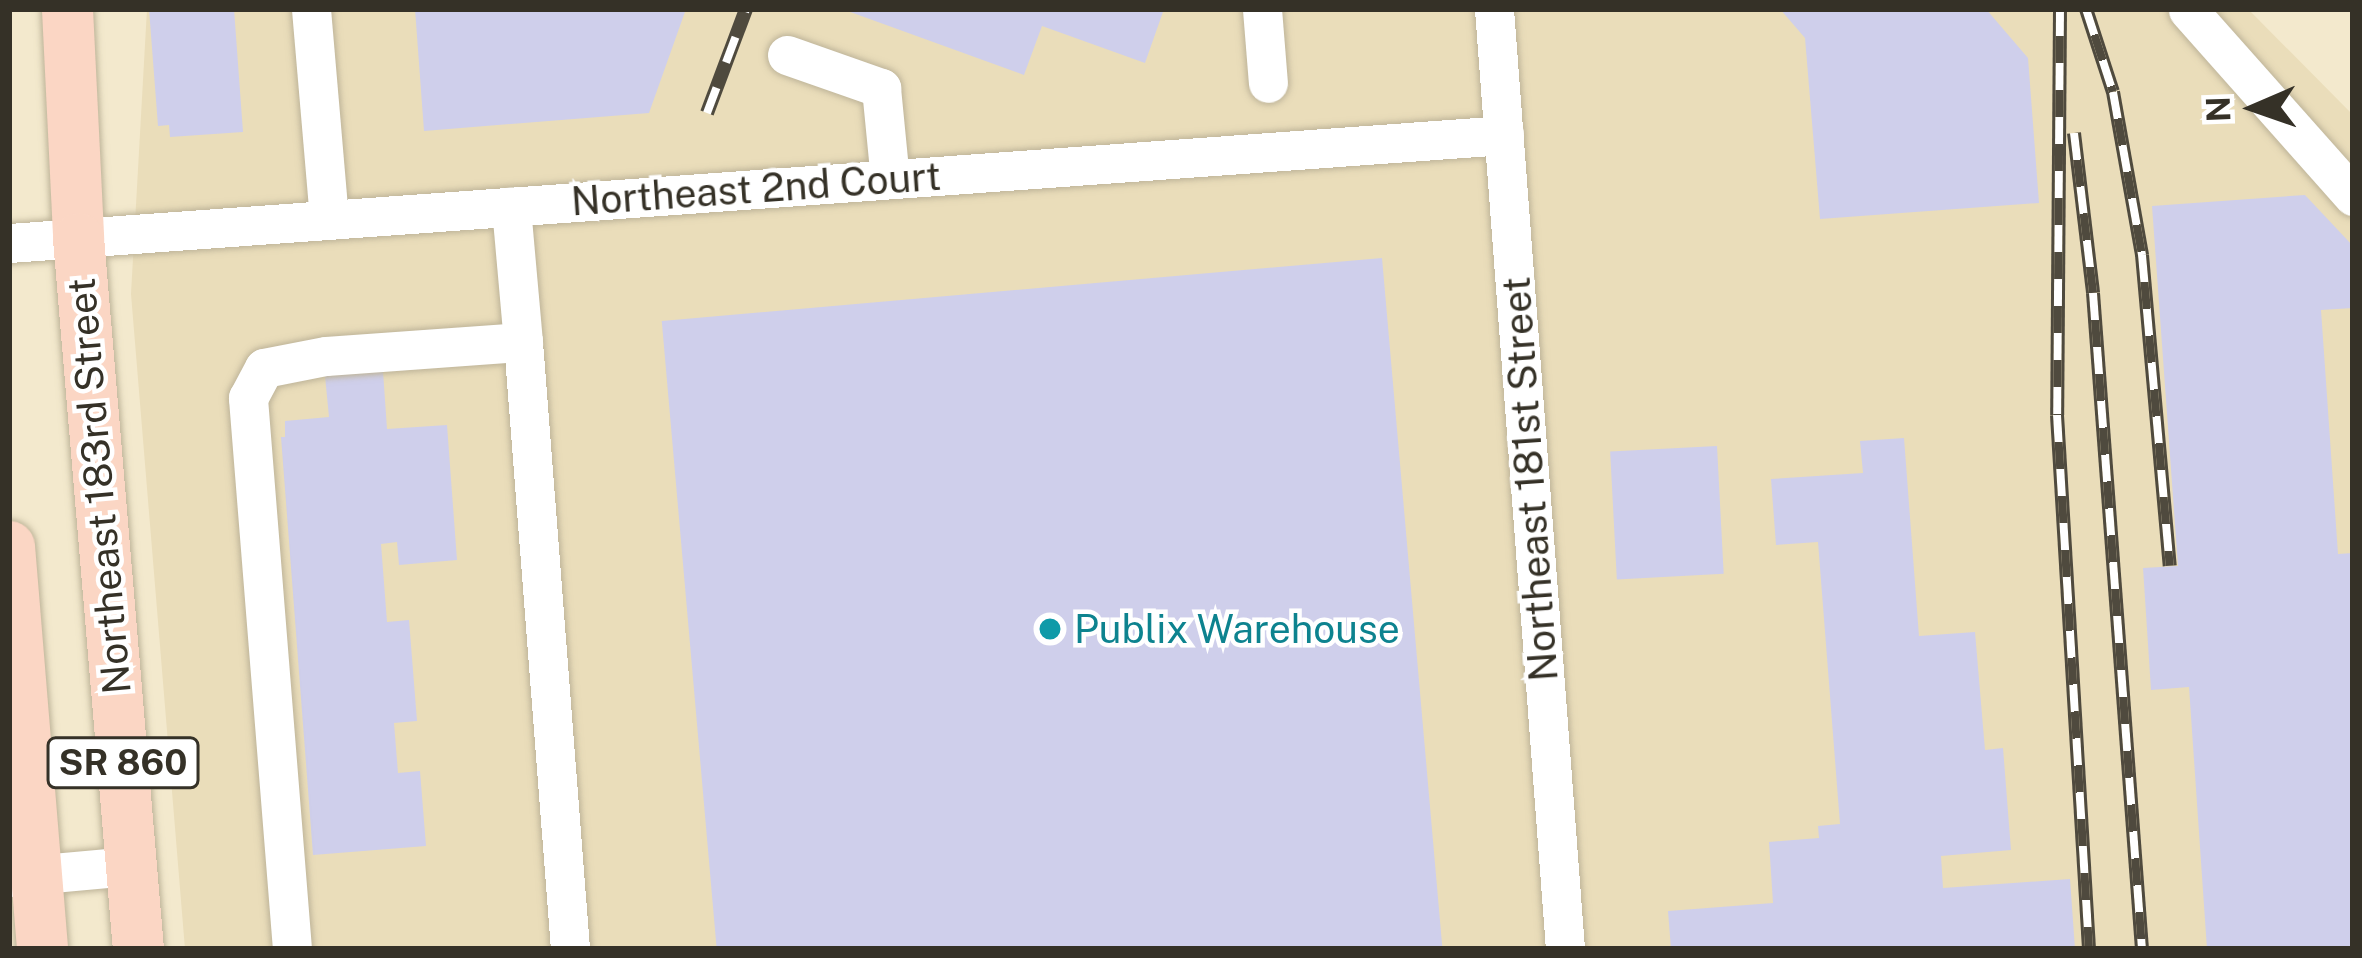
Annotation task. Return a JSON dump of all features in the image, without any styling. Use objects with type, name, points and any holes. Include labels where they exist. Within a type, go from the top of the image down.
[{"type":"main road","name":"SR 860","points":[[67,9],[78,238]]},
{"type":"main road","name":"Northeast 183rd Street","points":[[78,238],[138,949]]},
{"type":"main road","name":"SR 860","points":[[9,546],[22,875],[42,949]]},
{"type":"street","points":[[311,9],[329,220]]},
{"type":"street","points":[[1262,9],[1268,83]]},
{"type":"street","name":"Northeast 181st Street","points":[[1494,9],[1565,949]]},
{"type":"street","points":[[2188,10],[2353,196]]},
{"type":"street","points":[[787,55],[880,88],[890,179]]},
{"type":"street","name":"Northeast 2nd Court","points":[[9,243],[1504,135]]},
{"type":"street","points":[[511,206],[570,949]]},
{"type":"street","points":[[292,949],[248,398],[264,368],[326,356],[523,342]]},
{"type":"street","points":[[22,875],[131,866]]},
{"type":"shaded area","points":[[147,9],[2248,9],[2353,115],[2353,949],[185,949],[131,294]]},
{"type":"building","points":[[149,9],[234,9],[243,132],[170,137],[169,125],[158,126]]},
{"type":"building","points":[[415,9],[686,9],[649,113],[424,131]]},
{"type":"building","points":[[842,9],[1164,9],[1145,63],[1042,26],[1024,75]]},
{"type":"building","points":[[1780,9],[1986,9],[2028,58],[2039,203],[1820,219],[1805,38]]},
{"type":"building","points":[[2305,195],[2353,246],[2353,308],[2321,310],[2338,554],[2353,553],[2353,949],[2207,949],[2189,687],[2151,690],[2143,568],[2178,566],[2152,206]]},
{"type":"building","name":"Publix Warehouse","points":[[1382,258],[1442,948],[717,949],[662,321]]},
{"type":"building","points":[[383,371],[387,429],[447,425],[457,560],[399,565],[397,542],[381,544],[387,622],[409,620],[417,721],[394,723],[398,773],[420,771],[426,846],[313,855],[281,437],[285,437],[285,421],[329,417],[325,376]]},
{"type":"building","points":[[1904,438],[1919,636],[1975,632],[1985,750],[2003,748],[2011,850],[1941,856],[1943,888],[2070,879],[2075,949],[1671,949],[1668,911],[1773,903],[1769,842],[1819,838],[1818,826],[1840,824],[1818,542],[1776,545],[1771,479],[1863,473],[1860,441]]},
{"type":"building","points":[[1717,446],[1724,574],[1617,579],[1610,452]]},
{"type":"railway","points":[[707,113],[746,9]]},
{"type":"railway","points":[[2060,9],[2057,415],[2089,949]]},
{"type":"railway","points":[[2086,9],[2113,92],[2142,255],[2170,566]]},
{"type":"railway","points":[[2074,133],[2093,293],[2142,949]]},
{"type":"place","name":"Publix Warehouse","points":[[1050,629]]}]
